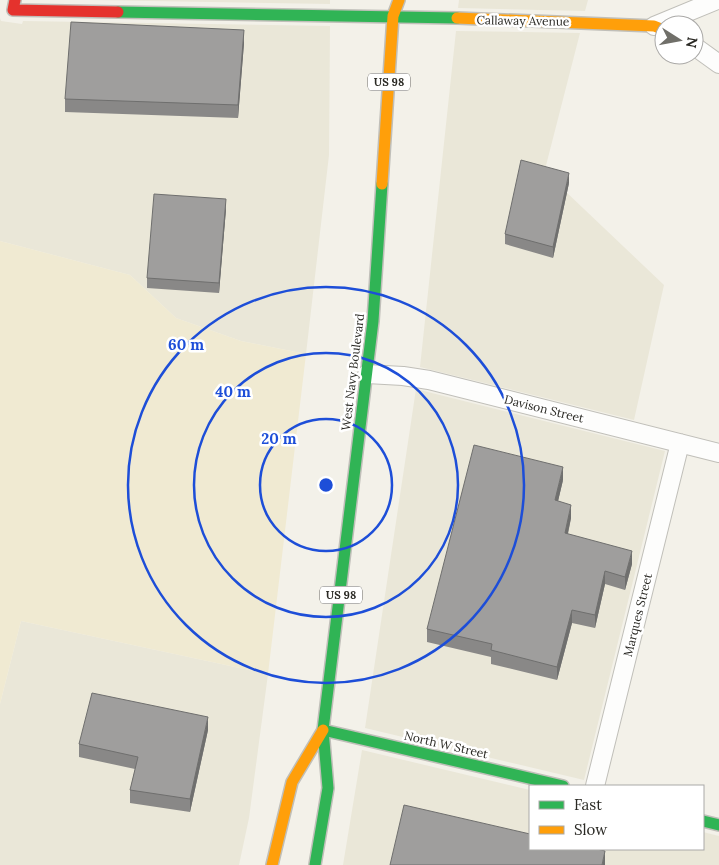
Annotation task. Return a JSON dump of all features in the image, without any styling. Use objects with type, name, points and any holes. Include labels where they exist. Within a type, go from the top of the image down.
[{"type":"main road","name":"West Navy Boulevard","points":[[388,0],[393,16]]},
{"type":"main road","name":"West Navy Boulevard","points":[[315,865],[328,788],[323,730],[374,312],[393,16],[399,0]]},
{"type":"main road","name":"Callaway Avenue","points":[[14,5],[393,16],[654,28]]},
{"type":"main road","name":"West Navy Boulevard","points":[[272,865],[292,782],[323,730]]},
{"type":"main road","name":"North W Street","points":[[323,730],[559,785]]},
{"type":"main road","points":[[704,821],[719,825]]},
{"type":"street","name":"Callaway Avenue","points":[[686,15],[717,0]]},
{"type":"street","points":[[704,53],[719,64]]},
{"type":"street","name":"Davison Street","points":[[367,374],[429,380],[719,453]]},
{"type":"street","name":"Marques Street","points":[[595,785],[680,443]]},
{"type":"shaded area","points":[[88,0],[330,0],[330,4]]},
{"type":"shaded area","points":[[459,0],[588,0],[585,11],[458,8]]},
{"type":"shaded area","points":[[0,18],[1,21],[22,24],[23,21],[330,26],[329,155],[306,354],[241,341],[176,318],[130,275],[0,241]]},
{"type":"shaded area","points":[[456,31],[580,33],[541,185],[564,190],[664,285],[634,420],[420,367]]},
{"type":"shaded area","points":[[0,241],[130,275],[176,318],[241,341],[306,354],[268,674],[21,621],[0,704]]},
{"type":"shaded area","points":[[416,389],[665,451],[584,780],[365,728]]},
{"type":"shaded area","points":[[21,621],[268,674],[249,818],[239,865],[0,865],[0,704]]},
{"type":"shaded area","points":[[362,750],[529,790],[529,850],[704,850],[704,832],[719,836],[719,865],[343,865]]},
{"type":"building","points":[[71,22],[244,30],[238,105],[65,99]]},
{"type":"building","points":[[521,160],[569,173],[553,247],[505,234]]},
{"type":"building","points":[[154,194],[226,199],[219,283],[147,278]]},
{"type":"building","points":[[474,445],[563,467],[555,500],[571,505],[565,533],[632,551],[625,577],[605,571],[595,615],[572,610],[557,667],[491,650],[492,644],[427,629]]},
{"type":"building","points":[[92,693],[208,717],[190,799],[130,790],[138,757],[79,744]]},
{"type":"building","points":[[404,805],[529,834],[529,850],[605,851],[602,865],[390,865]]},
{"type":"traffic: fast","points":[[118,12],[457,18]]},
{"type":"traffic: fast","points":[[315,865],[328,788],[323,730],[373,321],[382,184]]},
{"type":"traffic: fast","points":[[323,730],[559,785]]},
{"type":"traffic: fast","points":[[704,821],[719,825]]},
{"type":"traffic: slow","points":[[382,184],[393,16],[399,0]]},
{"type":"traffic: slow","points":[[457,18],[654,26]]},
{"type":"traffic: slow","points":[[272,865],[292,782],[323,730]]},
{"type":"traffic: jam","points":[[15,0],[13,10],[118,12]]}]
